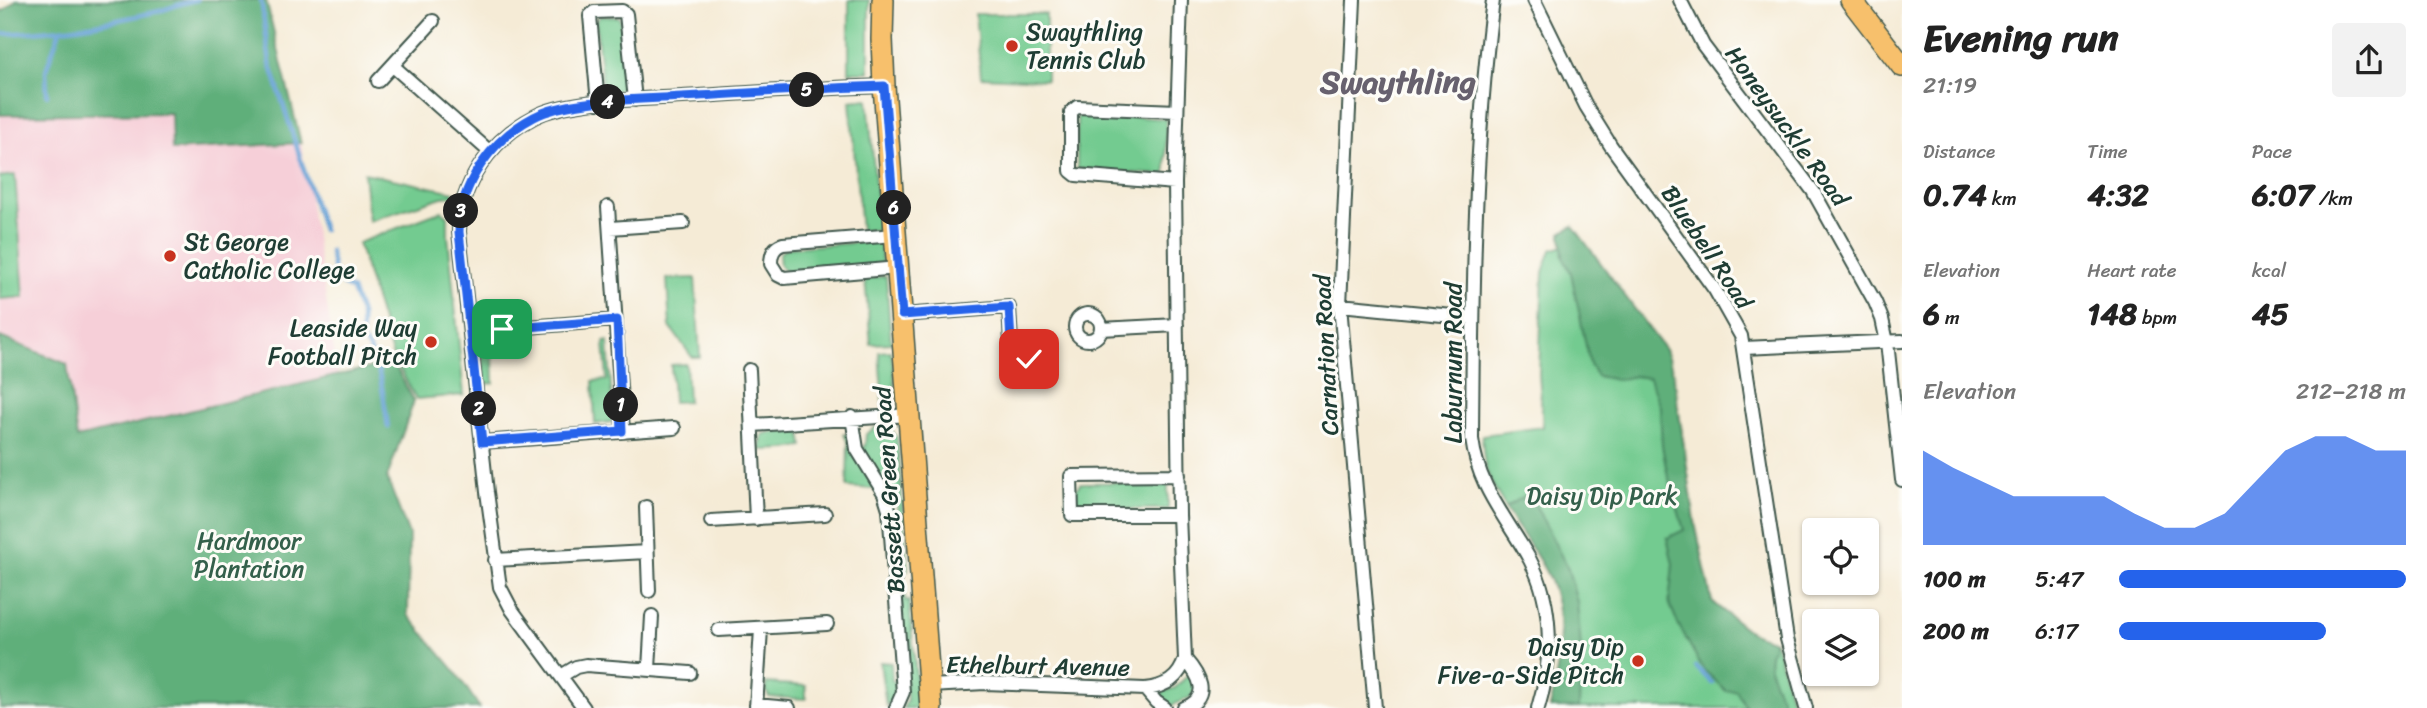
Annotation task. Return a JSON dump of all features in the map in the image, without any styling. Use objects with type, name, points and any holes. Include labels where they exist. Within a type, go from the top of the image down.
[{"type":"main road","name":"Bassett Green Road","points":[[883,0],[884,86],[931,708]]},
{"type":"main road","points":[[1851,0],[1902,66]]},
{"type":"street","points":[[1181,0],[1175,183],[1179,515],[1185,659],[1200,678],[1201,689],[1197,700],[1185,708]]},
{"type":"street","name":"Carnation Road","points":[[1354,0],[1340,305],[1375,708]]},
{"type":"street","name":"Laburnum Road","points":[[1493,0],[1482,97],[1473,318],[1474,458],[1482,480],[1530,559],[1542,585],[1547,607],[1548,668],[1538,708]]},
{"type":"street","name":"Bluebell Road","points":[[1534,0],[1587,106],[1611,146],[1715,290],[1735,323],[1744,348],[1787,639],[1806,708]]},
{"type":"street","name":"Honeysuckle Road","points":[[1680,0],[1703,45],[1813,191],[1875,302],[1887,342],[1902,480]]},
{"type":"street","points":[[598,103],[590,16],[594,12],[622,11],[626,14],[635,100]]},
{"type":"street","points":[[378,81],[433,21]]},
{"type":"street","points":[[393,66],[490,152]]},
{"type":"street","points":[[584,708],[508,604],[500,587],[459,225],[469,187],[490,152],[507,134],[550,110],[635,100],[884,86]]},
{"type":"street","points":[[1175,183],[1076,175],[1071,171],[1071,112],[1077,107],[1177,111]]},
{"type":"street","points":[[608,207],[622,431]]},
{"type":"street","points":[[610,228],[682,223]]},
{"type":"street","points":[[895,235],[783,244],[773,251],[771,264],[773,270],[784,278],[898,268]]},
{"type":"street","points":[[1340,305],[1473,318]]},
{"type":"street","points":[[902,315],[1009,307],[1012,360],[1029,359]]},
{"type":"street","points":[[502,329],[617,320]]},
{"type":"street","points":[[1101,329],[1177,325]]},
{"type":"street","points":[[1744,348],[1902,341]]},
{"type":"street","points":[[750,370],[756,519]]},
{"type":"street","points":[[753,425],[910,415]]},
{"type":"street","points":[[852,418],[857,449],[884,493],[889,509],[903,692],[896,708]]},
{"type":"street","points":[[482,442],[674,428]]},
{"type":"street","points":[[1179,474],[1071,476],[1072,515],[1179,515]]},
{"type":"street","points":[[646,507],[649,591]]},
{"type":"street","points":[[711,521],[825,514]]},
{"type":"street","points":[[495,560],[648,552]]},
{"type":"street","points":[[649,669],[652,616]]},
{"type":"street","points":[[719,630],[827,624]]},
{"type":"street","points":[[761,629],[756,707],[789,708]]},
{"type":"street","name":"Ethelburt Avenue","points":[[930,686],[985,683],[1145,689],[1168,684],[1185,659]]},
{"type":"street","points":[[561,676],[576,667],[586,665],[690,673]]},
{"type":"street","name":"Ethelburt Avenue","points":[[1145,689],[1164,708]]},
{"type":"shaded area","name":"St George Catholic College","points":[[172,113],[173,150],[301,143],[338,374],[76,438],[67,364],[0,337],[0,299],[23,296],[16,176],[0,177],[0,115]]},
{"type":"green space","points":[[16,0],[266,0],[301,143],[172,150],[171,113],[0,115],[0,10],[3,11]]},
{"type":"green space","points":[[849,0],[869,0],[869,72],[849,72]]},
{"type":"green space","name":"Swaythling Tennis Club","points":[[975,14],[1046,14],[1046,80],[981,77]]},
{"type":"green space","points":[[600,16],[620,19],[627,89],[603,92],[596,22]]},
{"type":"green space","points":[[868,99],[879,230],[861,231],[850,101]]},
{"type":"green space","points":[[1080,113],[1166,119],[1166,173],[1163,175],[1077,169],[1077,118]]},
{"type":"green space","points":[[364,173],[454,192],[453,196],[442,197],[369,221]]},
{"type":"green space","points":[[15,175],[24,297],[0,299],[0,177]]},
{"type":"green space","points":[[442,211],[448,216],[464,395],[416,399],[392,354],[358,243]]},
{"type":"green space","name":"Daisy Dip Park","points":[[1573,226],[1665,350],[1673,372],[1696,528],[1712,602],[1751,633],[1775,641],[1793,708],[1550,708],[1560,644],[1555,596],[1536,553],[1501,500],[1487,472],[1482,435],[1543,427],[1539,374],[1543,272],[1551,250],[1563,246],[1561,233]]},
{"type":"green space","points":[[1573,226],[1665,350],[1673,372],[1696,528],[1712,602],[1751,633],[1775,641],[1771,650],[1770,667],[1785,708],[1746,708],[1736,690],[1726,691],[1703,669],[1678,624],[1669,602],[1673,564],[1667,538],[1684,530],[1667,472],[1662,446],[1660,407],[1649,378],[1634,376],[1617,380],[1597,376],[1590,365],[1571,273],[1563,257],[1561,233]]},
{"type":"green space","points":[[880,241],[882,265],[786,272],[780,266],[779,254],[786,248]]},
{"type":"green space","points":[[886,276],[891,343],[871,344],[865,279]]},
{"type":"green space","points":[[695,278],[700,357],[692,357],[670,327],[667,279]]},
{"type":"green space","points":[[491,308],[494,383],[485,384],[477,309]]},
{"type":"green space","name":"Hardmoor Plantation","points":[[0,337],[67,364],[77,438],[393,362],[414,401],[387,478],[409,535],[408,615],[455,671],[480,708],[0,708]]},
{"type":"green space","points":[[608,341],[613,417],[611,422],[595,424],[593,381],[607,380],[604,342]]},
{"type":"green space","points":[[891,351],[894,388],[889,401],[883,406],[879,352]]},
{"type":"green space","points":[[686,364],[688,401],[673,402],[671,365]]},
{"type":"green space","points":[[876,427],[890,428],[897,438],[908,570],[901,571],[897,505],[862,447],[865,446],[866,434]]},
{"type":"green space","points":[[801,431],[803,446],[760,450],[762,435]]},
{"type":"green space","points":[[844,434],[849,434],[851,450],[875,489],[847,487],[848,443]]},
{"type":"green space","points":[[1164,482],[1168,485],[1168,509],[1079,509],[1077,506],[1076,489],[1081,483]]},
{"type":"green space","points":[[1526,495],[1536,506],[1568,569],[1577,602],[1581,648],[1579,708],[1550,708],[1560,643],[1555,594],[1539,560],[1505,508]]},
{"type":"green space","points":[[900,578],[903,579],[905,601],[909,601],[919,708],[903,708],[907,701]]},
{"type":"green space","points":[[880,662],[891,663],[892,681],[896,682],[892,701],[886,706]]},
{"type":"green space","points":[[1191,672],[1196,687],[1191,697],[1171,706],[1161,702],[1158,697],[1175,688]]},
{"type":"green space","points":[[766,683],[806,686],[806,699],[769,697]]},
{"type":"waterway","points":[[0,34],[97,24],[197,0]]},
{"type":"waterway","points":[[261,0],[270,63],[323,230]]},
{"type":"waterway","points":[[47,95],[46,70],[60,30]]},
{"type":"waterway","points":[[330,251],[337,278],[352,290],[361,314],[362,341],[374,357],[378,368],[388,427]]},
{"type":"waterway","points":[[1696,667],[1712,683]]},
{"type":"place","name":"Swaythling Tennis Club","points":[[1012,46]]},
{"type":"place","name":"St George Catholic College","points":[[170,256]]},
{"type":"place","name":"Leaside Way Football Pitch","points":[[431,342]]},
{"type":"place","name":"Daisy Dip Five-a-Side Pitch","points":[[1638,661]]},
{"type":"district","name":"Swaythling","points":[[1398,82]]},
{"type":"route","points":[[502,329],[617,320],[622,431],[482,442],[459,232],[460,215],[469,187],[490,152],[507,134],[535,116],[550,110],[598,103],[884,86],[902,315],[1009,307],[1012,360],[1029,359]]}]
